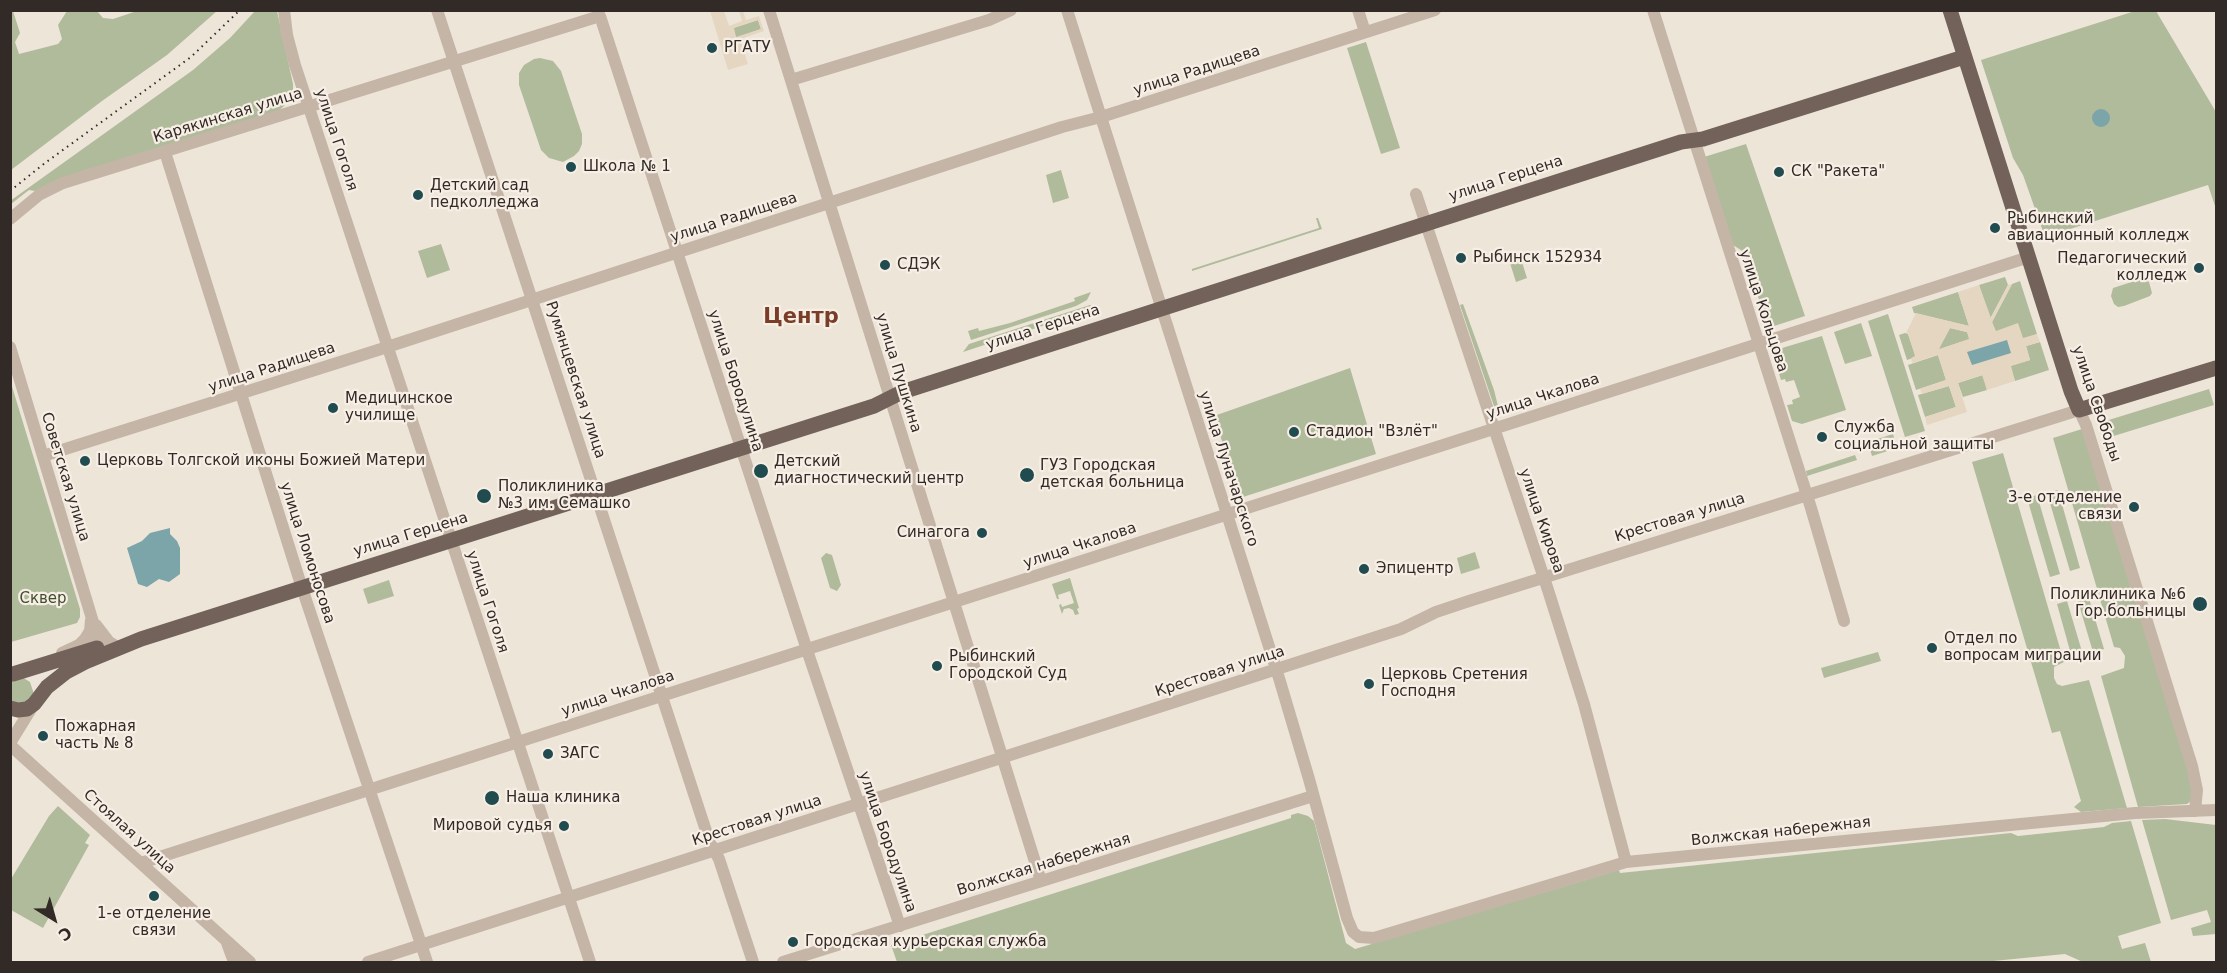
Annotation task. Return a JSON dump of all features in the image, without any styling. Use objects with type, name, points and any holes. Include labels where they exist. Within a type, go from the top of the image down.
[{"type":"main road","name":"улица Свободы","points":[[1950,10],[2079,410]]},
{"type":"main road","name":"улица Герцена","points":[[12,675],[135,641],[597,495],[874,406],[902,392],[1162,308],[1681,142],[1964,57]]},
{"type":"main road","points":[[2079,410],[2217,368]]},
{"type":"main road","name":"улица Герцена","points":[[35,702],[55,679],[89,655],[114,645],[135,641]]},
{"type":"main road","points":[[10,708],[23,710],[35,702],[39,691],[34,679],[22,673],[12,675]]},
{"type":"street","name":"улица Гоголя","points":[[284,10],[291,48],[309,107],[590,963]]},
{"type":"street","name":"Румянцевская улица","points":[[437,10],[662,696],[753,963]]},
{"type":"street","name":"улица Пушкина","points":[[769,10],[1041,881]]},
{"type":"street","points":[[790,80],[989,20],[1011,10]]},
{"type":"street","name":"улица Луначарского","points":[[1067,10],[1276,670],[1347,918],[1353,932],[1359,937]]},
{"type":"street","points":[[1358,10],[1365,32]]},
{"type":"street","name":"улица Радищева","points":[[43,456],[387,347],[1062,127],[1101,117],[1435,10]]},
{"type":"street","name":"улица Кольцова","points":[[1653,10],[1844,621]]},
{"type":"street","name":"Карякинская улица","points":[[10,219],[39,195],[63,183],[600,16]]},
{"type":"street","name":"улица Бородулина","points":[[600,16],[807,650],[900,926]]},
{"type":"street","name":"улица Ломоносова","points":[[165,152],[302,588],[424,954]]},
{"type":"street","name":"улица Кирова","points":[[1416,194],[1544,576],[1584,704],[1626,862]]},
{"type":"street","name":"улица Чкалова","points":[[141,863],[2029,257]]},
{"type":"street","name":"Советская улица","points":[[10,347],[97,635],[89,655]]},
{"type":"street","name":"Крестовая улица","points":[[368,963],[424,954],[569,897],[1401,629],[1443,609],[2079,410]]},
{"type":"street","name":"улица Свободы","points":[[2079,410],[2089,435],[2192,766],[2197,790],[2195,811]]},
{"type":"street","points":[[12,675],[80,645],[89,633],[90,616]]},
{"type":"street","name":"Советская улица","points":[[90,616],[104,637],[114,645]]},
{"type":"street","points":[[10,744],[35,702]]},
{"type":"street","name":"Стоялая улица","points":[[10,744],[250,963]]},
{"type":"street","name":"Волжская набережная","points":[[783,963],[1313,796]]},
{"type":"street","name":"Волжская набережная","points":[[1359,937],[1374,938],[1626,862],[2134,813],[2217,810]]},
{"type":"street","name":"Стоялая улица","points":[[227,942],[234,963]]},
{"type":"green space","points":[[11,10],[20,33],[15,42],[19,54],[58,44],[62,39],[58,25],[67,11],[97,11],[103,18],[113,19],[137,11],[217,11],[167,55],[11,170]]},
{"type":"green space","points":[[255,11],[277,11],[293,84],[293,92],[277,112],[61,178],[35,191],[29,190],[11,204],[10,201],[193,70],[230,38]]},
{"type":"green space","points":[[2135,11],[2156,11],[2216,112],[2216,209],[2208,185],[2045,237],[2023,175],[2013,158],[1981,60]]},
{"type":"green space","points":[[758,20],[761,29],[736,38],[733,28]]},
{"type":"green space","points":[[1366,42],[1400,148],[1381,154],[1347,48]]},
{"type":"green space","points":[[540,58],[553,61],[561,71],[582,134],[579,151],[563,162],[549,158],[541,150],[519,85],[519,73],[524,65]]},
{"type":"green space","points":[[1746,144],[1805,316],[1768,328],[1744,252],[1733,245],[1704,157]]},
{"type":"green space","points":[[1061,170],[1069,198],[1053,203],[1046,175]]},
{"type":"green space","points":[[1316,218],[1322,229],[1192,271],[1192,269],[1319,228]]},
{"type":"green space","points":[[441,244],[450,270],[427,278],[418,251]]},
{"type":"green space","points":[[1520,256],[1527,278],[1516,282],[1509,260]]},
{"type":"green space","points":[[2005,277],[2008,285],[1990,319],[1979,285]]},
{"type":"green space","points":[[2144,278],[2149,282],[2152,293],[2150,296],[2124,306],[2118,307],[2114,304],[2111,296],[2113,288]]},
{"type":"green space","points":[[2020,281],[2037,334],[2023,339],[1995,331],[1992,322],[2012,284]]},
{"type":"green space","points":[[1091,292],[1087,300],[1076,306],[971,340],[968,331],[978,328],[979,331],[1010,323],[1075,301],[1074,298]]},
{"type":"green space","points":[[1958,292],[1969,326],[1914,313],[1912,307]]},
{"type":"green space","points":[[1463,304],[1494,390],[1499,410],[1496,412],[1460,305]]},
{"type":"green space","points":[[1090,305],[1094,306],[1091,310],[963,352],[969,344]]},
{"type":"green space","points":[[1888,314],[1925,431],[1905,437],[1868,321]]},
{"type":"green space","points":[[1861,323],[1872,356],[1845,364],[1834,332]]},
{"type":"green space","points":[[1950,328],[1967,332],[1970,339],[1938,350]]},
{"type":"green space","points":[[1908,334],[1916,357],[1907,360],[1899,335]]},
{"type":"green space","points":[[1822,336],[1846,410],[1802,424],[1792,421],[1787,405],[1793,404],[1792,400],[1800,397],[1794,380],[1786,382],[1785,379],[1781,380],[1772,351]]},
{"type":"green space","points":[[2040,342],[2049,370],[2015,381],[2010,366],[2030,360],[2026,346]]},
{"type":"green space","points":[[1938,355],[1946,380],[1916,390],[1908,365]]},
{"type":"green space","name":"Стадион \"Взлёт\"","points":[[1350,368],[1376,454],[1240,498],[1214,416]]},
{"type":"green space","points":[[1983,375],[1987,390],[1963,397],[1958,383]]},
{"type":"green space","name":"Сквер","points":[[10,380],[80,609],[77,623],[11,642]]},
{"type":"green space","points":[[1949,386],[1956,407],[1925,417],[1918,395]]},
{"type":"green space","points":[[2209,389],[2214,405],[2104,439],[2099,423]]},
{"type":"green space","points":[[2082,429],[2192,783],[2191,801],[2187,804],[2138,807],[2101,676],[2124,668],[2125,656],[2120,648],[2114,647],[2053,438]]},
{"type":"green space","points":[[1893,434],[1897,448],[1872,456],[1868,442]]},
{"type":"green space","points":[[2003,453],[2064,662],[2054,667],[2054,678],[2057,684],[2062,686],[2089,680],[2127,808],[2081,812],[2074,807],[2081,801],[2060,731],[2052,733],[1972,462]]},
{"type":"green space","points":[[1855,455],[1857,460],[1807,476],[1806,471]]},
{"type":"green space","points":[[2058,490],[2080,568],[2070,571],[2047,493]]},
{"type":"green space","points":[[2037,495],[2060,574],[2050,577],[2027,498]]},
{"type":"green space","points":[[1475,552],[1480,568],[1461,574],[1457,558]]},
{"type":"green space","points":[[826,553],[832,555],[841,585],[837,591],[830,588],[821,558]]},
{"type":"green space","points":[[1070,578],[1079,608],[1077,609],[1079,614],[1075,615],[1069,608],[1064,609],[1062,614],[1059,605],[1061,604],[1062,607],[1074,603],[1070,591],[1058,595],[1059,599],[1057,599],[1052,584]]},
{"type":"green space","points":[[389,580],[394,596],[368,604],[363,589]]},
{"type":"green space","points":[[2088,595],[2104,649],[2093,652],[2077,598]]},
{"type":"green space","points":[[2067,601],[2083,655],[2072,658],[2057,604]]},
{"type":"green space","points":[[1878,652],[1881,661],[1824,678],[1821,668]]},
{"type":"green space","points":[[22,677],[30,682],[34,694],[28,703],[11,702],[11,681]]},
{"type":"green space","points":[[58,806],[90,835],[85,843],[89,845],[43,928],[11,910],[11,879],[49,816]]},
{"type":"green space","points":[[1298,813],[1314,821],[1346,943],[1355,949],[1619,870],[1620,873],[2011,833],[2018,836],[2104,827],[2112,823],[2131,821],[2161,923],[2118,936],[2122,949],[2145,943],[2151,962],[2083,962],[2065,954],[1983,962],[897,962],[891,945],[1291,818],[1291,815]]},
{"type":"green space","points":[[2165,819],[2216,825],[2216,934],[2193,936],[2191,928],[2211,922],[2207,910],[2171,920],[2142,820]]},
{"type":"shaded area","points":[[710,11],[724,11],[729,26],[742,21],[739,11],[743,11],[746,20],[759,16],[764,31],[740,39],[748,64],[728,70]],"holes":[[[758,20],[761,29],[736,37],[734,28]]]},
{"type":"shaded area","points":[[2012,284],[1992,322],[1996,331],[2018,323],[2023,338],[2037,334],[2040,342],[2026,346],[2030,360],[2011,366],[2015,381],[1987,390],[1982,375],[1958,383],[1967,412],[1927,425],[1925,417],[1956,407],[1949,386],[1922,394],[1920,389],[1946,380],[1938,355],[1912,363],[1911,358],[1915,356],[1906,333],[1916,313],[1969,326],[1958,292],[1979,285],[1991,318],[2008,285]],"holes":[[[1950,328],[1967,332],[1969,339],[1939,349]]]},
{"type":"water","points":[[2101,109],[2109,114],[2110,118],[2105,126],[2101,127],[2093,122],[2092,118],[2097,110]]},
{"type":"water","points":[[2007,340],[2011,353],[1972,365],[1967,352]]},
{"type":"water","points":[[170,528],[170,534],[180,548],[180,574],[169,582],[159,579],[147,587],[138,584],[127,548],[142,541],[150,533]]},
{"type":"railway","points":[[10,191],[191,57],[240,10]]},
{"type":"place","name":"РГАТУ","points":[[712,48]]},
{"type":"place","name":"Школа № 1","points":[[571,167]]},
{"type":"place","name":"СК \"Ракета\"","points":[[1779,172]]},
{"type":"place","name":"Детский сад педколледжа","points":[[418,195]]},
{"type":"place","name":"Рыбинский авиационный колледж","points":[[1995,228]]},
{"type":"place","name":"Рыбинск 152934","points":[[1461,258]]},
{"type":"place","name":"СДЭК","points":[[885,265]]},
{"type":"place","name":"Педагогический колледж","points":[[2199,268]]},
{"type":"place","name":"Медицинское училище","points":[[333,408]]},
{"type":"place","name":"Стадион \"Взлёт\"","points":[[1294,432]]},
{"type":"place","name":"Служба социальной защиты","points":[[1822,437]]},
{"type":"place","name":"Церковь Толгской иконы Божией Матери","points":[[85,461]]},
{"type":"place","name":"Детский диагностический центр","points":[[761,471]]},
{"type":"place","name":"ГУЗ Городская детская больница","points":[[1027,475]]},
{"type":"place","name":"Поликлиника №3 им. Семашко","points":[[484,496]]},
{"type":"place","name":"3-е отделение связи","points":[[2134,507]]},
{"type":"place","name":"Синагога","points":[[982,533]]},
{"type":"place","name":"Эпицентр","points":[[1364,569]]},
{"type":"place","name":"Поликлиника №6 Гор.больницы","points":[[2200,604]]},
{"type":"place","name":"Отдел по вопросам миграции","points":[[1932,648]]},
{"type":"place","name":"Рыбинский Городской Суд","points":[[937,666]]},
{"type":"place","name":"Церковь Сретения Господня","points":[[1369,684]]},
{"type":"place","name":"Пожарная часть № 8","points":[[43,736]]},
{"type":"place","name":"ЗАГС","points":[[548,754]]},
{"type":"place","name":"Наша клиника","points":[[492,798]]},
{"type":"place","name":"Мировой судья","points":[[564,826]]},
{"type":"place","name":"1-е отделение связи","points":[[154,896]]},
{"type":"place","name":"Городская курьерская служба","points":[[793,942]]},
{"type":"district","name":"Центр","points":[[801,318]]}]
